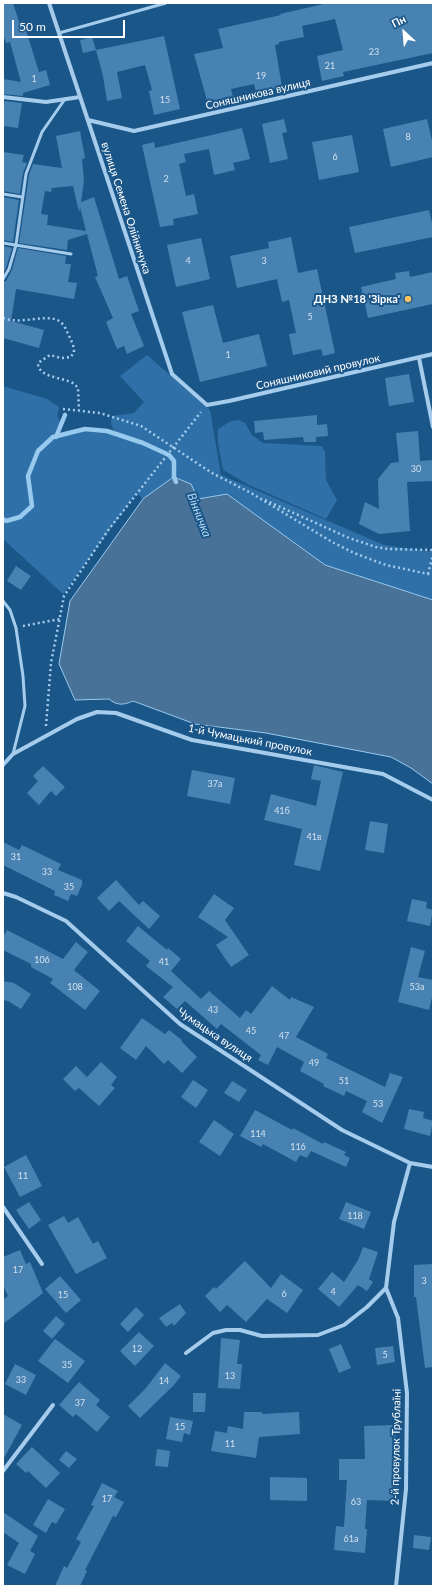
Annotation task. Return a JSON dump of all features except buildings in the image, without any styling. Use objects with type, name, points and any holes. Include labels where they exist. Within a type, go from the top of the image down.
[{"type":"street","name":"вулиця Семена Олійничука","points":[[48,3],[59,32],[172,374],[207,405]]},
{"type":"street","name":"Соняшникова вулиця","points":[[88,120],[134,131],[433,63]]},
{"type":"street","points":[[3,97],[46,102],[80,97]]},
{"type":"street","name":"Соняшниковий провулок","points":[[207,405],[229,402],[433,354]]},
{"type":"street","points":[[418,358],[433,428]]},
{"type":"street","name":"1-й Чумацький провулок","points":[[3,764],[13,754],[45,738],[77,719],[97,712],[116,713],[192,740],[383,774],[433,800]]},
{"type":"street","name":"Чумацька вулиця","points":[[3,893],[16,897],[66,921],[180,1024],[342,1130],[410,1162],[433,1167]]},
{"type":"street","points":[[186,1353],[213,1333],[226,1330],[240,1330],[262,1336],[318,1335],[344,1325],[367,1307],[386,1288],[394,1222],[410,1162]]},
{"type":"street","points":[[3,1207],[42,1264]]},
{"type":"street","name":"2-й провулок Трублаїні","points":[[386,1288],[398,1318],[407,1393],[406,1489],[396,1586]]},
{"type":"street","points":[[3,1471],[53,1405]]},
{"type":"lane","points":[[59,32],[166,3]]},
{"type":"lane","points":[[3,279],[9,269],[16,245],[26,174],[42,132],[65,99]]},
{"type":"lane","points":[[3,194],[22,198]]},
{"type":"lane","points":[[3,243],[71,254]]},
{"type":"lane","points":[[3,601],[10,610],[16,628],[23,676],[25,706],[13,754]]},
{"type":"path","points":[[3,318],[19,321],[47,319],[56,320],[64,325],[72,341],[74,352],[71,357],[66,358],[50,355],[38,363],[38,368],[42,373],[72,382],[78,388],[79,410]]},
{"type":"path","points":[[45,738],[51,663],[64,596],[109,529],[158,465],[207,405]]},
{"type":"path","points":[[63,409],[100,413],[141,426],[172,448],[193,459],[212,473],[260,498],[336,532],[376,547],[402,550],[433,550]]},
{"type":"path","points":[[260,498],[312,531],[354,553],[386,565],[433,575]]},
{"type":"path","points":[[428,574],[433,555]]},
{"type":"path","points":[[16,628],[60,619]]},
{"type":"shaded area","points":[[147,355],[210,410],[221,475],[384,545],[433,552],[433,600],[325,565],[227,494],[198,499],[191,484],[174,477],[143,499],[137,493],[63,594],[3,539],[3,386],[47,399],[59,407],[57,416],[61,423],[54,437],[85,429],[115,434],[111,423],[112,416],[134,413],[144,402],[120,376]]},
{"type":"shaded area","points":[[239,420],[245,423],[252,435],[263,443],[322,446],[325,452],[326,480],[337,500],[326,519],[249,485],[223,470],[218,443],[218,429],[231,421]]},
{"type":"water","points":[[174,477],[191,484],[198,499],[227,494],[325,565],[433,600],[433,784],[411,768],[391,757],[266,733],[195,724],[133,701],[121,704],[115,703],[109,699],[75,700],[59,664],[70,601],[143,499]]},
{"type":"waterway","points":[[56,437],[65,415]]},
{"type":"waterway","name":"Вінничка","points":[[3,519],[6,521],[20,517],[32,506],[28,476],[38,451],[53,437],[85,429],[107,431],[143,443],[169,455],[174,461],[174,477],[176,482]]},
{"type":"place","name":"ДНЗ №18 'Зірка'","points":[[408,299]]}]
